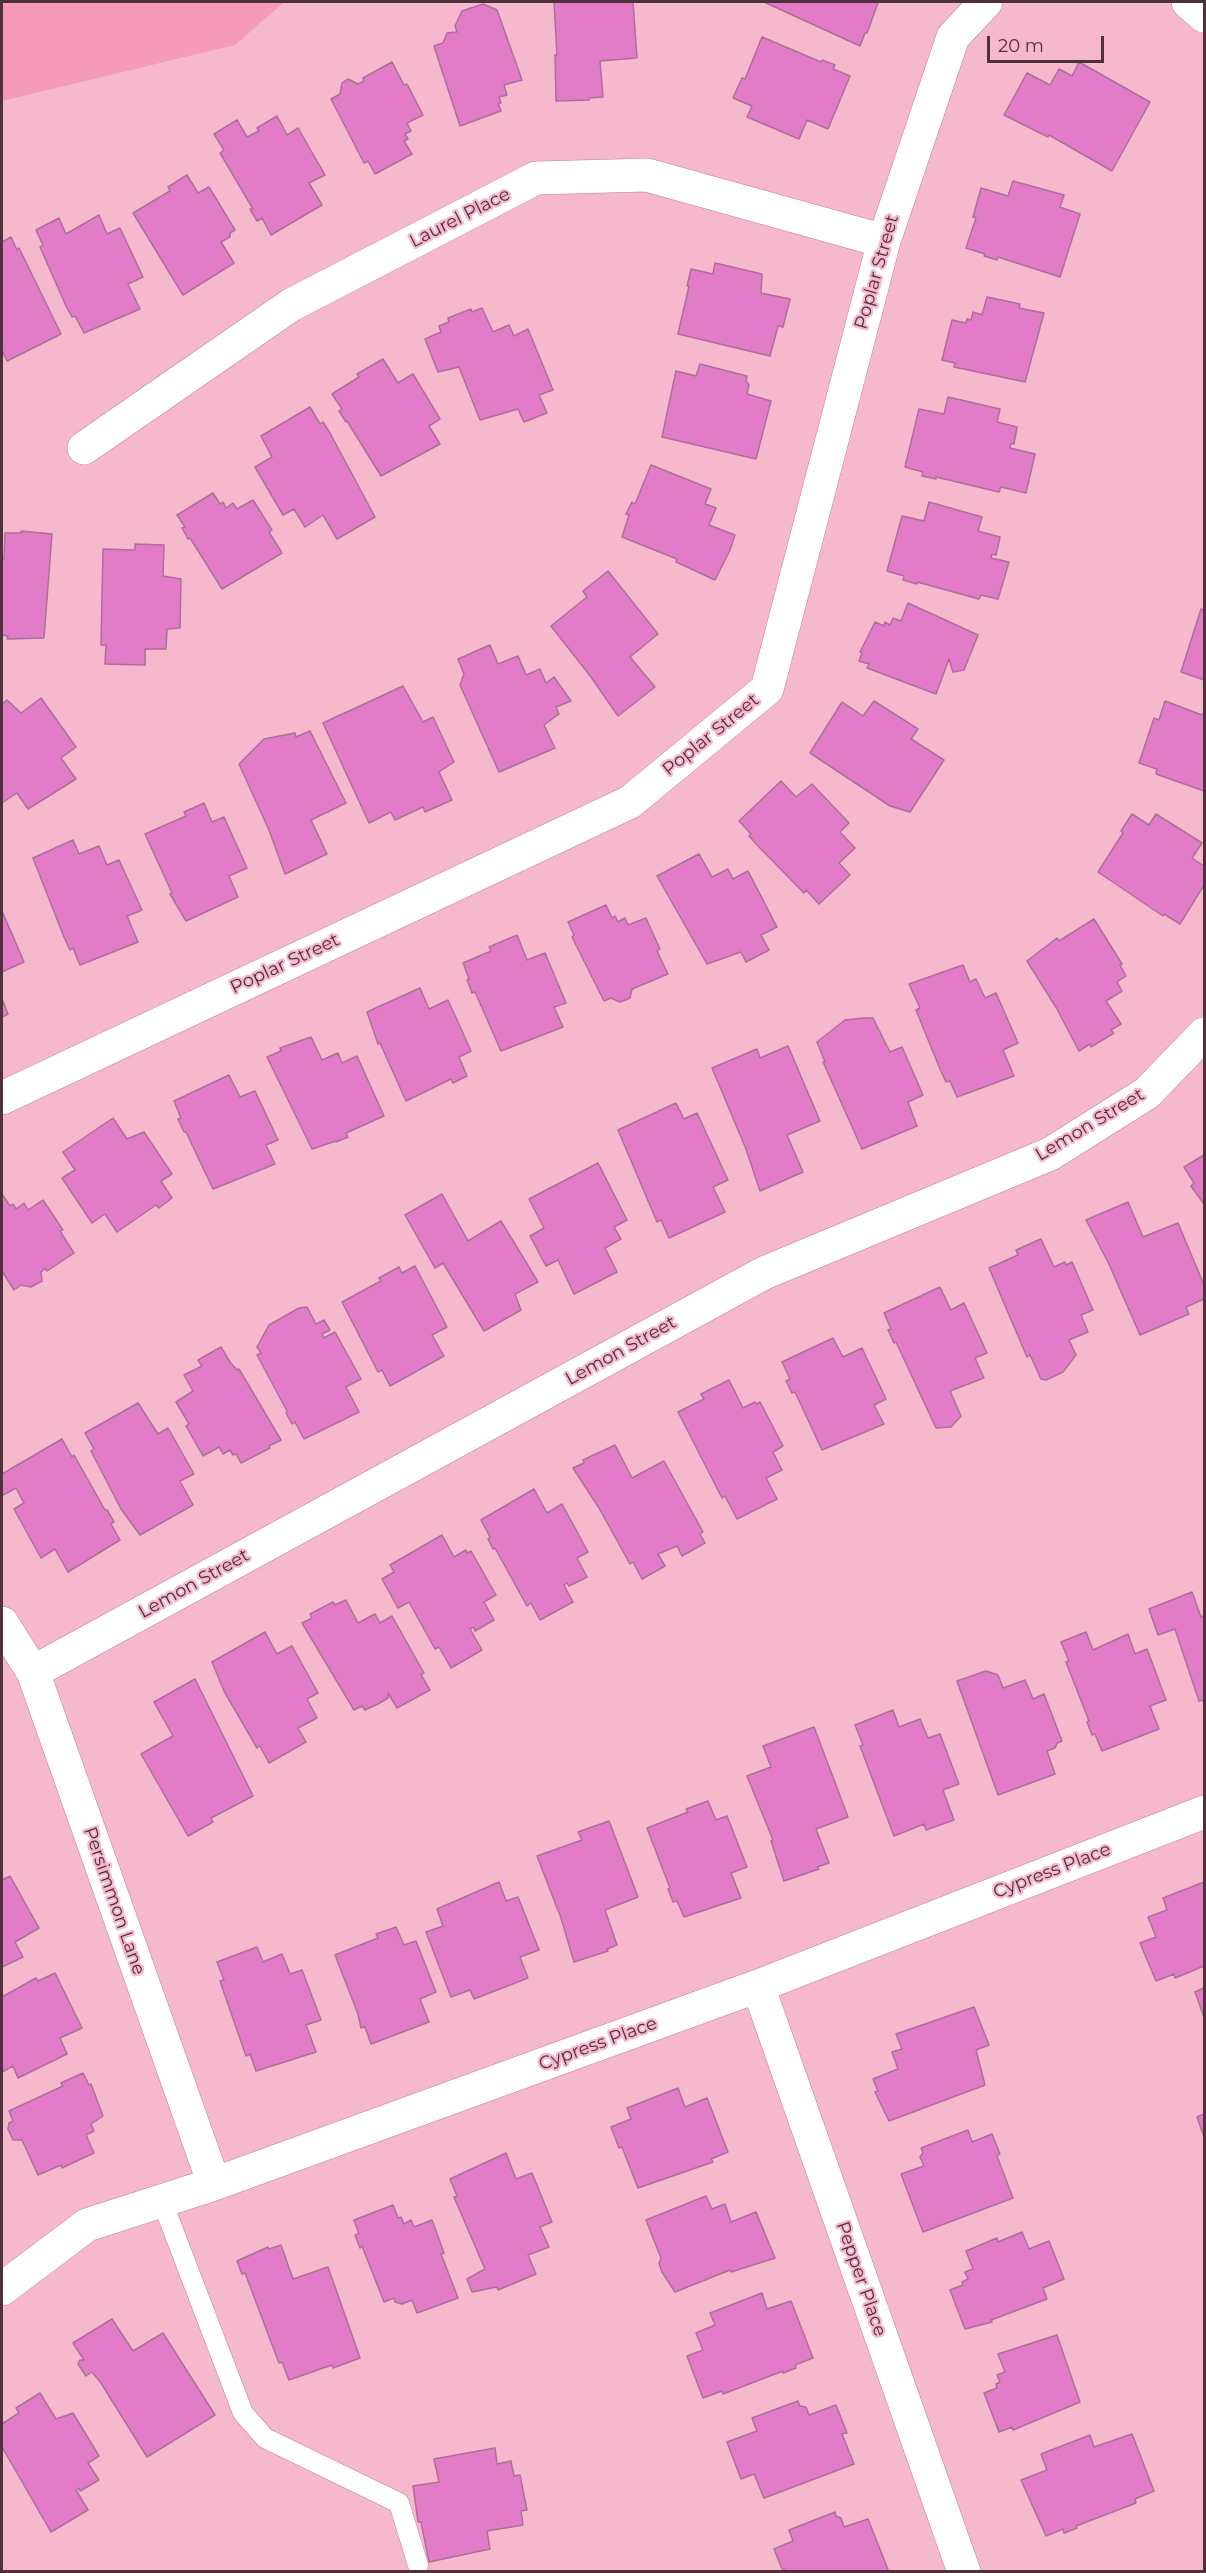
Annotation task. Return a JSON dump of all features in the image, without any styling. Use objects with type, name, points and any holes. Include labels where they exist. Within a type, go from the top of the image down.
[{"type":"street","name":"Poplar Street","points":[[2,1098],[630,802],[766,689],[884,241],[953,38],[986,2]]},
{"type":"street","points":[[1188,2],[1204,16]]},
{"type":"street","name":"Laurel Place","points":[[84,448],[291,305],[536,178],[647,175],[884,241]]},
{"type":"street","name":"Lemon Street","points":[[33,1672],[764,1273],[1050,1154],[1147,1092],[1204,1034]]},
{"type":"street","name":"Persimmon Lane","points":[[2,1623],[33,1672],[214,2184]]},
{"type":"street","name":"Cypress Place","points":[[2,2289],[87,2225],[214,2184],[758,1986],[1204,1812]]},
{"type":"street","name":"Pepper Place","points":[[758,1986],[964,2571]]},
{"type":"lane","points":[[162,2201],[243,2414],[265,2438],[399,2504],[418,2565]]},
{"type":"shaded area","points":[[2,2],[284,2],[235,45],[2,101]]},
{"type":"building","points":[[554,2],[633,2],[637,58],[600,61],[603,97],[589,98],[589,100],[556,101],[555,55],[557,55]]},
{"type":"building","points":[[764,2],[875,2],[878,3],[860,46]]},
{"type":"building","points":[[483,4],[497,10],[522,80],[504,85],[507,95],[499,97],[501,103],[498,103],[501,111],[460,126],[434,46],[443,43],[447,33],[457,32],[455,26],[462,11]]},
{"type":"building","points":[[762,37],[821,62],[822,60],[835,65],[833,69],[850,76],[828,129],[807,120],[799,139],[747,117],[752,106],[733,98],[742,78],[745,79]]},
{"type":"building","points":[[392,62],[404,85],[407,84],[423,115],[407,123],[411,131],[405,134],[408,139],[404,141],[412,154],[375,174],[368,161],[364,163],[331,99],[340,94],[342,83],[348,79],[358,84],[364,81],[363,78]]},
{"type":"building","points":[[1079,62],[1150,102],[1112,171],[1049,135],[1048,137],[1004,115],[1027,73],[1050,85],[1059,69],[1072,76]]},
{"type":"building","points":[[277,116],[287,135],[298,128],[325,175],[309,183],[322,205],[271,235],[262,218],[257,221],[250,209],[253,209],[220,153],[224,150],[214,134],[237,120],[247,137],[259,131],[257,128]]},
{"type":"building","points":[[187,175],[198,193],[209,187],[235,230],[230,233],[230,237],[221,242],[234,263],[183,295],[133,213],[170,191],[168,187]]},
{"type":"building","points":[[1013,181],[1064,195],[1060,207],[1080,214],[1060,277],[998,257],[997,260],[984,256],[985,254],[966,248],[976,218],[973,217],[981,188],[1008,196]]},
{"type":"building","points":[[99,215],[107,234],[120,228],[143,277],[128,284],[140,309],[84,333],[75,316],[72,317],[66,306],[40,247],[43,245],[36,230],[59,218],[66,234]]},
{"type":"building","points":[[11,237],[17,250],[19,248],[61,334],[7,361],[2,350],[2,242]]},
{"type":"building","points":[[715,263],[762,274],[761,293],[790,299],[783,327],[778,326],[770,356],[678,334],[691,269],[713,274]]},
{"type":"building","points":[[987,297],[1020,304],[1019,308],[1044,313],[1025,382],[954,367],[955,363],[942,360],[952,320],[966,323],[967,319],[971,320],[973,312],[982,315]]},
{"type":"building","points":[[482,308],[493,332],[509,325],[514,336],[528,329],[553,390],[539,395],[547,413],[524,422],[518,409],[480,420],[459,367],[438,372],[425,339],[441,332],[439,326],[449,322],[448,318],[471,309],[472,312]]},
{"type":"building","points":[[383,359],[398,383],[413,374],[440,419],[429,426],[440,444],[381,476],[339,411],[342,409],[332,394],[359,377],[357,374]]},
{"type":"building","points":[[700,364],[747,376],[746,381],[749,385],[747,394],[771,401],[756,459],[662,437],[676,371],[696,376]]},
{"type":"building","points":[[948,397],[1000,409],[997,422],[1017,427],[1014,444],[1011,443],[1010,448],[1035,454],[1026,493],[1001,487],[999,492],[936,477],[936,479],[922,476],[923,472],[905,467],[919,409],[944,414]]},
{"type":"building","points":[[310,407],[320,424],[323,422],[330,433],[375,517],[337,539],[323,515],[305,527],[294,509],[283,515],[255,467],[272,457],[261,436]]},
{"type":"building","points":[[651,465],[711,489],[705,504],[716,508],[709,525],[735,535],[715,580],[676,562],[677,559],[622,537],[629,515],[626,514],[632,502],[635,504]]},
{"type":"building","points":[[213,493],[220,504],[223,502],[226,508],[233,503],[237,509],[253,500],[272,530],[269,532],[282,553],[222,589],[190,538],[188,539],[182,528],[185,527],[177,515]]},
{"type":"building","points":[[929,502],[982,517],[978,531],[1000,537],[996,555],[992,554],[991,558],[1009,562],[998,599],[981,595],[979,599],[917,582],[917,584],[903,580],[904,576],[887,571],[902,516],[924,521]]},
{"type":"building","points":[[21,531],[52,534],[44,638],[7,639],[8,636],[2,635],[2,558],[4,559],[5,533],[22,533]]},
{"type":"building","points":[[135,544],[164,545],[163,576],[181,579],[180,628],[167,629],[166,649],[145,649],[145,665],[105,664],[106,645],[101,645],[103,549],[135,550]]},
{"type":"building","points":[[608,571],[658,634],[630,657],[655,687],[618,716],[551,626],[587,597],[583,591]]},
{"type":"building","points":[[908,603],[978,635],[964,670],[953,672],[949,659],[936,694],[867,668],[869,664],[859,661],[862,653],[860,652],[875,622],[884,626],[885,622],[890,625],[893,618],[901,621]]},
{"type":"building","points":[[1201,609],[1204,610],[1204,680],[1181,672]]},
{"type":"building","points":[[490,645],[498,664],[518,656],[526,675],[540,669],[546,683],[554,677],[571,701],[556,707],[559,714],[544,725],[555,748],[499,772],[460,685],[464,674],[458,659]]},
{"type":"building","points":[[403,686],[423,722],[433,717],[454,762],[439,772],[452,800],[425,812],[423,807],[395,820],[391,812],[369,823],[323,723]]},
{"type":"building","points":[[41,698],[76,747],[61,758],[76,779],[28,809],[17,793],[2,803],[2,704],[7,700],[21,713]]},
{"type":"building","points":[[874,701],[918,729],[911,739],[944,760],[910,812],[890,806],[810,753],[842,702],[863,716]]},
{"type":"building","points":[[1165,701],[1202,715],[1204,713],[1204,791],[1156,774],[1157,769],[1139,763],[1154,718],[1159,720]]},
{"type":"building","points":[[310,731],[346,803],[311,820],[327,854],[285,874],[269,830],[239,764],[264,739],[295,733],[296,737]]},
{"type":"building","points":[[781,781],[796,797],[812,784],[849,823],[840,832],[855,848],[839,863],[850,875],[819,904],[806,890],[804,893],[759,847],[739,821]]},
{"type":"building","points":[[204,803],[212,822],[224,817],[247,868],[229,876],[238,897],[186,921],[170,894],[172,893],[145,834],[186,816],[184,812]]},
{"type":"building","points":[[1132,814],[1149,825],[1156,814],[1202,843],[1192,858],[1204,866],[1204,885],[1180,924],[1164,914],[1163,916],[1098,872],[1123,833],[1121,831]]},
{"type":"building","points":[[73,840],[79,854],[99,846],[107,865],[119,860],[142,910],[127,916],[138,942],[80,965],[73,948],[70,950],[64,937],[33,858]]},
{"type":"building","points":[[699,854],[712,877],[728,869],[733,879],[748,871],[777,927],[761,935],[769,950],[746,962],[741,952],[707,964],[657,876]]},
{"type":"building","points":[[606,905],[612,918],[615,916],[618,922],[625,918],[628,925],[646,918],[660,949],[657,951],[668,974],[632,989],[630,998],[620,1002],[611,998],[604,1001],[572,937],[574,935],[568,922]]},
{"type":"building","points":[[2,911],[24,962],[2,972]]},
{"type":"building","points":[[1094,919],[1122,964],[1120,965],[1126,976],[1117,982],[1122,991],[1106,1001],[1121,1024],[1111,1030],[1114,1033],[1091,1047],[1090,1044],[1079,1051],[1057,1009],[1027,961],[1057,938],[1059,941]]},
{"type":"building","points":[[517,935],[527,960],[545,953],[566,1003],[554,1007],[563,1027],[501,1051],[475,992],[472,993],[463,963],[491,951],[489,947]]},
{"type":"building","points":[[963,965],[970,982],[976,979],[985,998],[996,993],[1018,1043],[1003,1050],[1014,1076],[957,1097],[950,1081],[946,1082],[940,1069],[916,1010],[920,1008],[909,984]]},
{"type":"building","points":[[420,988],[429,1009],[448,1000],[471,1051],[459,1057],[467,1076],[453,1083],[451,1079],[406,1101],[380,1043],[378,1044],[367,1012]]},
{"type":"building","points":[[2,999],[8,1014],[2,1017]]},
{"type":"building","points":[[873,1018],[890,1052],[902,1047],[923,1095],[908,1102],[917,1126],[862,1149],[823,1062],[825,1062],[817,1042],[845,1020]]},
{"type":"building","points":[[311,1037],[322,1060],[338,1053],[342,1063],[357,1056],[384,1116],[346,1133],[348,1137],[312,1149],[267,1057],[281,1051],[280,1048]]},
{"type":"building","points":[[788,1046],[820,1121],[787,1135],[803,1172],[760,1191],[746,1149],[712,1068],[757,1049],[760,1058]]},
{"type":"building","points":[[229,1075],[240,1097],[255,1091],[278,1140],[266,1145],[275,1164],[213,1189],[178,1119],[181,1118],[174,1101]]},
{"type":"building","points":[[676,1103],[684,1119],[697,1113],[728,1180],[713,1187],[725,1212],[669,1238],[661,1220],[657,1222],[618,1130]]},
{"type":"building","points":[[113,1118],[127,1139],[144,1132],[172,1174],[161,1181],[172,1198],[159,1208],[156,1205],[117,1232],[105,1214],[92,1223],[62,1178],[75,1170],[63,1152]]},
{"type":"building","points":[[1204,1155],[1204,1204],[1191,1186],[1194,1183],[1184,1167]]},
{"type":"building","points":[[598,1163],[627,1220],[614,1227],[621,1239],[605,1248],[617,1272],[574,1294],[558,1260],[546,1266],[530,1236],[544,1228],[529,1199]]},
{"type":"building","points":[[2,1194],[10,1206],[13,1204],[16,1209],[24,1203],[28,1210],[43,1200],[63,1230],[60,1231],[74,1253],[47,1271],[45,1268],[41,1272],[42,1281],[31,1287],[21,1285],[14,1290],[2,1271]]},
{"type":"building","points":[[442,1194],[468,1241],[501,1221],[538,1282],[515,1294],[521,1310],[484,1331],[443,1263],[435,1268],[405,1215]]},
{"type":"building","points":[[1128,1202],[1143,1237],[1178,1223],[1204,1285],[1204,1299],[1186,1307],[1189,1314],[1140,1335],[1108,1262],[1086,1220]]},
{"type":"building","points":[[1041,1239],[1054,1267],[1065,1262],[1066,1265],[1072,1262],[1093,1310],[1081,1315],[1088,1332],[1069,1340],[1076,1355],[1063,1372],[1046,1380],[1041,1379],[1030,1355],[1027,1357],[989,1268],[1018,1255],[1016,1250]]},
{"type":"building","points":[[415,1266],[447,1327],[432,1335],[444,1356],[390,1386],[382,1370],[378,1372],[342,1302],[381,1281],[379,1278],[399,1267],[402,1273]]},
{"type":"building","points":[[940,1287],[951,1310],[964,1303],[987,1353],[975,1358],[984,1378],[950,1391],[961,1416],[951,1427],[936,1428],[896,1342],[894,1343],[888,1330],[891,1329],[884,1313]]},
{"type":"building","points":[[307,1307],[316,1324],[324,1320],[330,1330],[322,1334],[324,1338],[335,1332],[361,1379],[346,1387],[359,1412],[304,1439],[295,1422],[292,1424],[286,1413],[257,1355],[261,1353],[257,1347],[269,1325],[299,1308]]},
{"type":"building","points":[[833,1338],[843,1357],[862,1348],[886,1399],[874,1405],[884,1424],[822,1450],[795,1392],[792,1393],[786,1381],[790,1379],[782,1362]]},
{"type":"building","points":[[221,1347],[230,1362],[237,1370],[239,1369],[281,1440],[241,1463],[236,1454],[233,1455],[230,1450],[223,1454],[219,1447],[203,1456],[176,1402],[193,1391],[184,1375],[202,1366],[198,1360]]},
{"type":"building","points":[[729,1380],[743,1408],[760,1402],[783,1446],[773,1452],[782,1470],[766,1478],[777,1499],[737,1519],[725,1496],[722,1498],[678,1412],[704,1399],[701,1394]]},
{"type":"building","points":[[138,1403],[158,1434],[168,1428],[194,1474],[180,1481],[193,1505],[140,1535],[121,1509],[91,1451],[94,1449],[85,1433]]},
{"type":"building","points":[[62,1439],[114,1522],[111,1524],[120,1540],[68,1572],[55,1549],[41,1558],[14,1509],[24,1503],[16,1488],[3,1495],[2,1492],[2,1474]]},
{"type":"building","points":[[615,1445],[632,1478],[664,1461],[703,1532],[700,1534],[705,1543],[682,1556],[677,1546],[658,1554],[665,1566],[642,1579],[633,1562],[630,1564],[599,1508],[573,1468],[584,1463],[583,1460]]},
{"type":"building","points":[[534,1489],[547,1513],[562,1504],[588,1552],[577,1558],[587,1577],[569,1586],[567,1583],[564,1585],[573,1602],[540,1620],[531,1603],[527,1606],[495,1548],[493,1549],[488,1539],[490,1537],[481,1520]]},
{"type":"building","points":[[442,1535],[454,1557],[466,1550],[467,1553],[471,1551],[496,1595],[484,1602],[494,1620],[475,1631],[474,1627],[470,1629],[482,1650],[451,1668],[439,1647],[435,1649],[409,1602],[398,1608],[382,1579],[394,1572],[390,1565]]},
{"type":"building","points":[[1192,1592],[1201,1617],[1204,1615],[1204,1704],[1203,1700],[1199,1701],[1175,1629],[1158,1635],[1149,1609]]},
{"type":"building","points":[[346,1600],[358,1623],[375,1614],[380,1623],[392,1616],[424,1673],[421,1675],[430,1690],[397,1708],[388,1693],[388,1698],[378,1704],[365,1710],[362,1706],[354,1710],[302,1623],[312,1618],[310,1614],[333,1602],[335,1605]]},
{"type":"building","points":[[265,1632],[277,1654],[292,1646],[318,1693],[307,1699],[317,1718],[298,1728],[306,1742],[269,1763],[260,1746],[257,1748],[224,1691],[212,1662]]},
{"type":"building","points":[[1086,1632],[1093,1650],[1128,1634],[1135,1654],[1147,1649],[1166,1700],[1150,1706],[1159,1729],[1102,1751],[1087,1722],[1089,1721],[1066,1662],[1069,1661],[1061,1642]]},
{"type":"building","points":[[986,1671],[998,1675],[1003,1688],[1025,1680],[1033,1699],[1044,1694],[1062,1741],[1057,1743],[1055,1748],[1047,1751],[1055,1774],[998,1795],[957,1681]]},
{"type":"building","points":[[195,1679],[253,1796],[211,1818],[213,1822],[188,1836],[141,1754],[173,1736],[154,1702]]},
{"type":"building","points":[[893,1710],[899,1727],[920,1719],[928,1738],[940,1734],[959,1784],[943,1790],[954,1820],[926,1830],[924,1824],[894,1836],[860,1746],[863,1745],[855,1725]]},
{"type":"building","points":[[814,1727],[848,1817],[816,1829],[829,1863],[817,1867],[819,1869],[784,1881],[771,1841],[773,1840],[747,1776],[771,1767],[763,1746]]},
{"type":"building","points":[[708,1801],[716,1820],[727,1816],[747,1867],[731,1873],[741,1898],[684,1917],[677,1901],[673,1902],[668,1889],[670,1888],[647,1828],[688,1812],[686,1809]]},
{"type":"building","points":[[609,1821],[638,1897],[605,1910],[617,1945],[607,1949],[608,1951],[574,1962],[561,1918],[537,1856],[582,1840],[578,1832]]},
{"type":"building","points":[[10,1876],[39,1928],[15,1942],[23,1957],[2,1967],[2,1880]]},
{"type":"building","points":[[499,1882],[506,1901],[518,1897],[539,1950],[520,1957],[528,1978],[474,1999],[470,1990],[451,1997],[426,1932],[443,1926],[437,1909]]},
{"type":"building","points":[[1204,1882],[1204,1966],[1175,1978],[1174,1974],[1156,1981],[1140,1943],[1156,1937],[1148,1917],[1167,1910],[1163,1898]]},
{"type":"building","points":[[396,1927],[404,1945],[416,1941],[436,1992],[420,1999],[429,2022],[371,2044],[365,2027],[361,2028],[358,2014],[335,1955],[378,1938],[376,1934]]},
{"type":"building","points":[[257,1947],[263,1962],[282,1954],[290,1974],[302,1970],[321,2020],[306,2025],[316,2052],[256,2071],[250,2054],[246,2056],[220,1981],[224,1980],[217,1962]]},
{"type":"building","points":[[55,1973],[82,2028],[60,2038],[67,2054],[18,2078],[13,2066],[2,2072],[2,1997],[36,1978],[38,1981]]},
{"type":"building","points":[[1204,1988],[1204,2017],[1195,1992]]},
{"type":"building","points":[[974,2007],[989,2045],[976,2050],[985,2085],[889,2121],[875,2092],[878,2091],[873,2079],[898,2069],[892,2052],[902,2049],[896,2034]]},
{"type":"building","points":[[83,2073],[89,2085],[91,2084],[103,2116],[91,2124],[94,2131],[86,2135],[94,2153],[62,2168],[61,2165],[38,2175],[22,2140],[13,2140],[8,2129],[9,2123],[13,2121],[9,2111],[63,2086],[61,2083]]},
{"type":"building","points":[[678,2088],[685,2107],[707,2098],[728,2152],[711,2159],[713,2162],[638,2188],[622,2147],[619,2148],[611,2127],[631,2119],[627,2108]]},
{"type":"building","points":[[1204,2114],[1204,2137],[1197,2117]]},
{"type":"building","points":[[968,2130],[972,2142],[992,2134],[1000,2154],[997,2156],[1013,2198],[923,2232],[901,2174],[924,2166],[920,2157],[923,2153],[921,2148]]},
{"type":"building","points":[[506,2153],[516,2179],[532,2173],[552,2222],[540,2227],[549,2247],[528,2255],[536,2274],[498,2290],[497,2287],[472,2292],[467,2279],[485,2269],[454,2197],[457,2196],[450,2179]]},
{"type":"building","points":[[706,2196],[712,2209],[725,2204],[731,2222],[756,2212],[775,2258],[731,2272],[730,2270],[675,2292],[662,2272],[659,2263],[661,2258],[646,2220]]},
{"type":"building","points":[[393,2205],[398,2218],[401,2217],[404,2224],[411,2220],[414,2227],[432,2220],[444,2253],[441,2254],[458,2298],[417,2313],[412,2300],[402,2304],[395,2302],[394,2298],[384,2302],[362,2246],[360,2248],[355,2235],[359,2234],[354,2220]]},
{"type":"building","points":[[1022,2232],[1029,2249],[1049,2241],[1064,2279],[1043,2288],[1047,2299],[991,2320],[992,2322],[965,2329],[950,2290],[963,2285],[962,2282],[968,2279],[965,2272],[973,2269],[966,2251],[997,2238],[998,2242]]},
{"type":"building","points":[[281,2245],[293,2279],[328,2267],[360,2358],[289,2380],[282,2362],[279,2363],[245,2273],[242,2274],[237,2261],[268,2247],[269,2249]]},
{"type":"building","points":[[762,2293],[767,2309],[791,2301],[813,2358],[783,2373],[783,2371],[723,2394],[722,2391],[703,2398],[687,2356],[703,2350],[696,2333],[715,2325],[710,2313]]},
{"type":"building","points":[[112,2319],[133,2351],[163,2333],[215,2415],[147,2457],[101,2383],[92,2372],[86,2376],[78,2364],[80,2360],[84,2360],[73,2343]]},
{"type":"building","points":[[1057,2335],[1080,2402],[1013,2430],[1012,2427],[999,2432],[984,2393],[997,2388],[996,2384],[1000,2382],[997,2375],[1005,2372],[998,2354]]},
{"type":"building","points":[[40,2393],[56,2419],[73,2413],[99,2456],[88,2463],[99,2480],[80,2491],[79,2488],[76,2490],[88,2510],[51,2532],[2,2447],[2,2424],[19,2413],[16,2408]]},
{"type":"building","points":[[798,2401],[800,2406],[806,2407],[809,2415],[836,2405],[847,2433],[842,2434],[854,2464],[764,2498],[754,2474],[741,2479],[727,2442],[757,2431],[752,2418]]},
{"type":"building","points":[[1132,2434],[1154,2491],[1135,2499],[1136,2503],[1076,2526],[1077,2528],[1064,2533],[1063,2529],[1046,2536],[1021,2480],[1047,2470],[1041,2454],[1090,2435],[1094,2447]]},
{"type":"building","points":[[495,2448],[497,2464],[511,2461],[514,2476],[520,2475],[527,2510],[521,2511],[523,2525],[487,2531],[490,2549],[429,2562],[421,2522],[418,2522],[413,2486],[439,2482],[434,2459]]},
{"type":"building","points":[[835,2512],[836,2516],[841,2518],[844,2527],[868,2519],[889,2572],[786,2572],[782,2569],[774,2549],[793,2541],[789,2530]]}]
